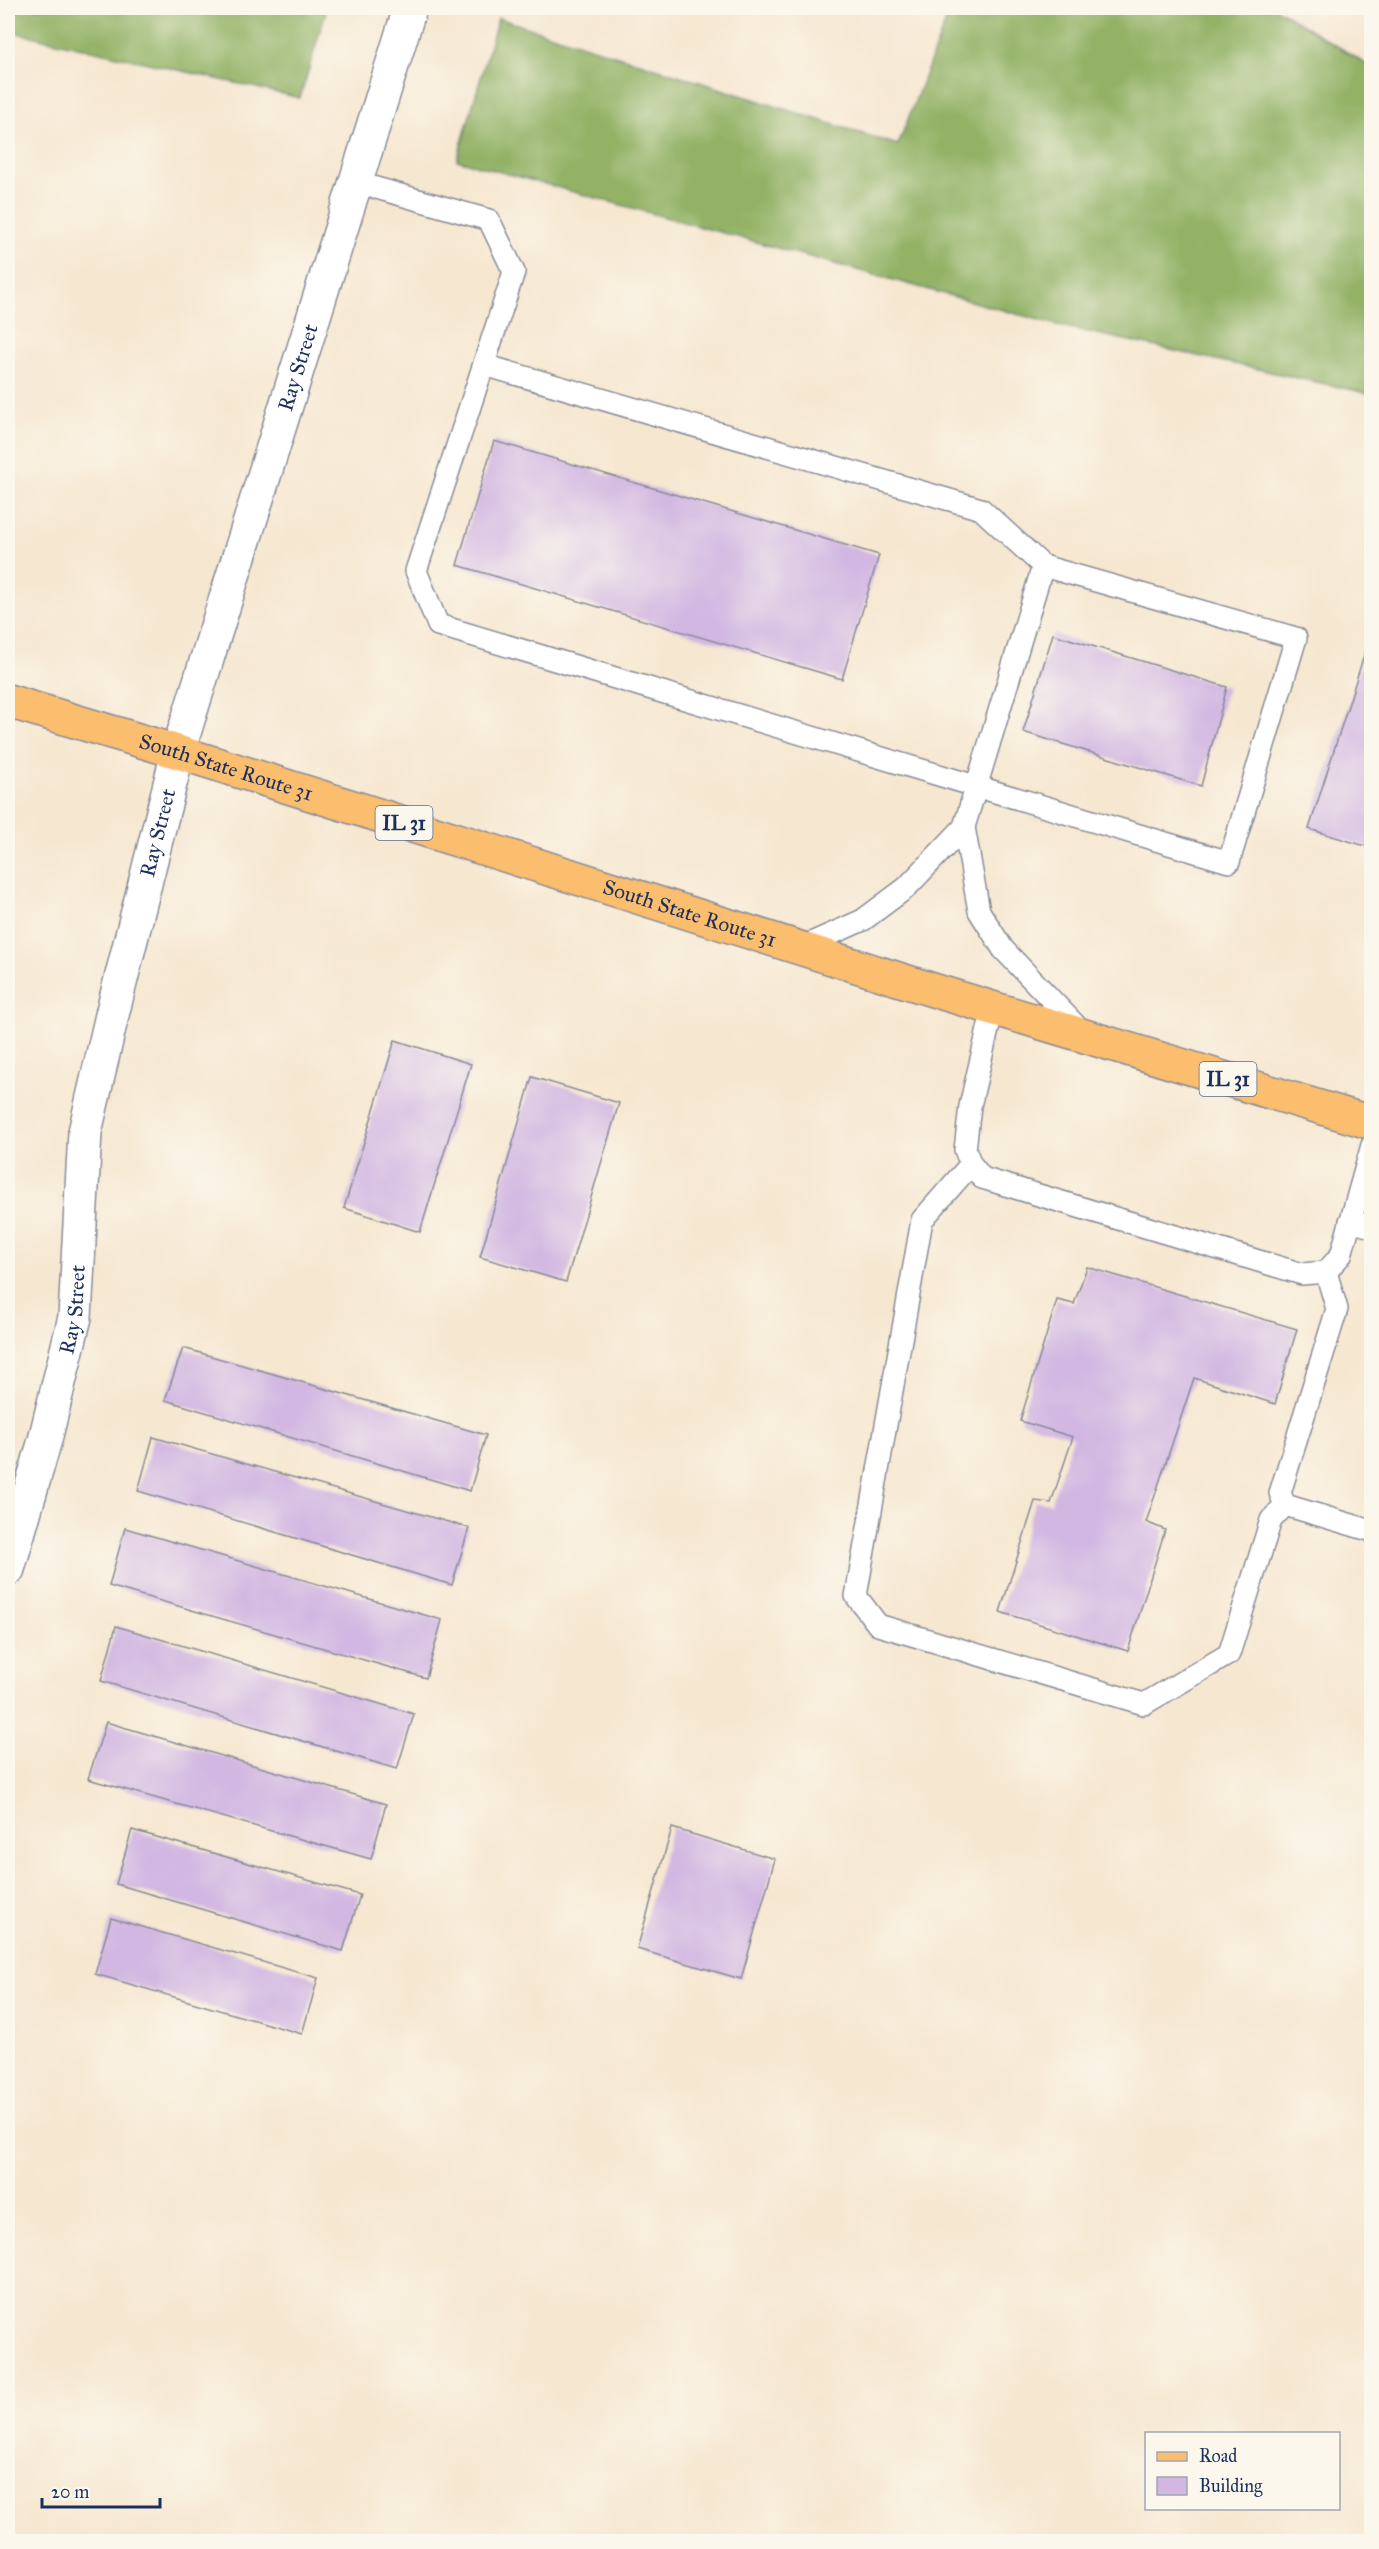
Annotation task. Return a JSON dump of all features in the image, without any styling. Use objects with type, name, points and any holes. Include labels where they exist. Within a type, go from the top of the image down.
[{"type":"main road","name":"South State Route 31","points":[[8,701],[993,1008],[1371,1123]]},
{"type":"street","name":"Ray Street","points":[[8,1569],[45,1440],[75,1317],[85,1132],[111,1015],[177,752],[410,8]]},
{"type":"lane","points":[[355,182],[489,220],[514,272],[416,571],[438,625],[1229,862],[1296,638],[1043,566],[981,509],[484,365]]},
{"type":"lane","points":[[800,948],[863,920],[906,888],[964,827],[978,787],[1043,566]]},
{"type":"lane","points":[[964,827],[979,911],[1003,949],[1085,1036]]},
{"type":"lane","points":[[993,1008],[970,1106],[965,1150],[971,1164],[982,1178],[1302,1274],[1326,1272],[1341,1255],[1371,1145]]},
{"type":"lane","points":[[971,1164],[922,1220],[856,1596],[878,1625],[1144,1704],[1229,1654],[1271,1520],[1285,1505]]},
{"type":"lane","points":[[1350,1221],[1371,1227]]},
{"type":"lane","points":[[1285,1505],[1280,1493],[1337,1309],[1326,1272]]},
{"type":"lane","points":[[1285,1505],[1371,1531]]},
{"type":"green space","points":[[8,8],[327,8],[300,98],[8,31]]},
{"type":"green space","points":[[951,8],[1276,8],[1371,67],[1371,394],[1061,326],[457,160],[498,18],[898,145]]},
{"type":"building","points":[[494,441],[879,555],[842,679],[457,565]]},
{"type":"building","points":[[1372,633],[1372,848],[1309,829]]},
{"type":"building","points":[[1053,634],[1227,687],[1201,786],[1023,732]]},
{"type":"building","points":[[395,1040],[471,1064],[420,1232],[344,1208]]},
{"type":"building","points":[[532,1077],[619,1103],[566,1282],[480,1257]]},
{"type":"building","points":[[1087,1267],[1297,1329],[1275,1404],[1194,1378],[1146,1522],[1165,1530],[1128,1651],[1000,1612],[1035,1501],[1051,1503],[1073,1437],[1020,1421],[1057,1300],[1074,1304]]},
{"type":"building","points":[[183,1348],[486,1435],[470,1491],[165,1400]]},
{"type":"building","points":[[153,1437],[469,1528],[452,1585],[138,1491]]},
{"type":"building","points":[[125,1528],[442,1620],[426,1678],[109,1586]]},
{"type":"building","points":[[116,1626],[414,1714],[397,1769],[101,1681]]},
{"type":"building","points":[[106,1722],[386,1804],[371,1859],[88,1779]]},
{"type":"building","points":[[672,1828],[775,1859],[741,1979],[637,1949]]},
{"type":"building","points":[[132,1830],[360,1895],[343,1951],[116,1884]]},
{"type":"building","points":[[111,1918],[318,1978],[302,2034],[95,1974]]}]
